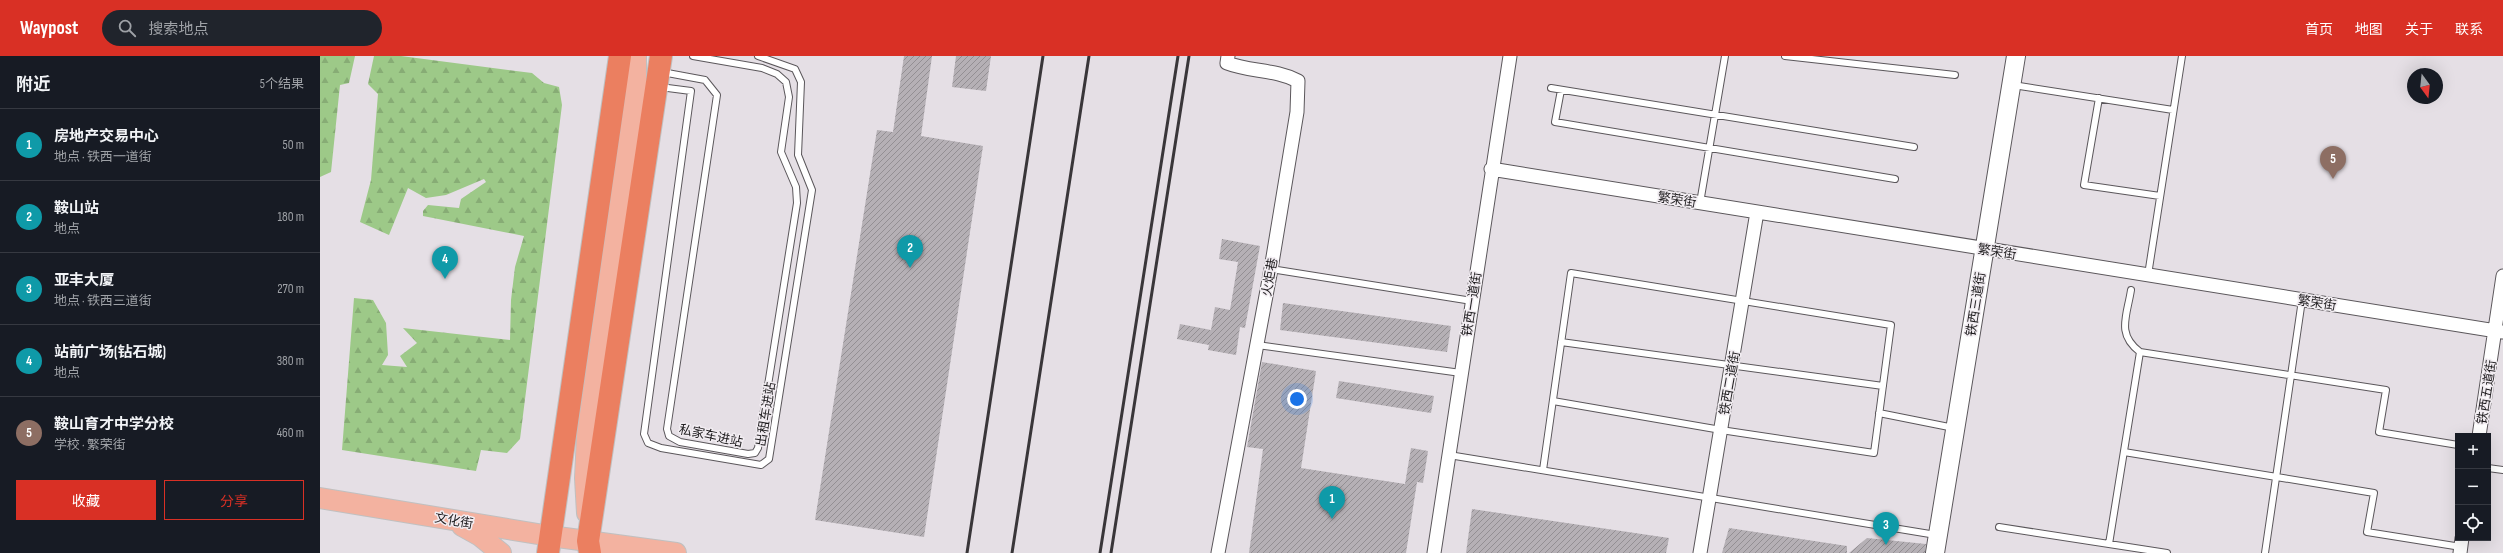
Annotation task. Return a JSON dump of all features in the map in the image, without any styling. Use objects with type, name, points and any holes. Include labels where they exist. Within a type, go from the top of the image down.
[{"type":"highway","points":[[549,545],[620,56]]},
{"type":"highway","points":[[589,547],[659,71]]},
{"type":"main road","points":[[589,547],[585,478],[587,436],[636,93],[636,56]]},
{"type":"main road","name":"铁西三道街","points":[[1935,553],[2016,56]]},
{"type":"main road","name":"文化街","points":[[320,498],[445,519],[549,545],[589,547],[630,546],[676,553]]},
{"type":"main road","points":[[445,519],[480,536],[501,553]]},
{"type":"street","name":"火炬巷","points":[[1218,553],[1271,270],[1297,112],[1298,81],[1285,74],[1239,68],[1227,63],[1228,56]]},
{"type":"street","name":"铁西一道街","points":[[1434,553],[1510,56]]},
{"type":"street","name":"繁荣街","points":[[1492,169],[2499,331]]},
{"type":"street","name":"铁西二道街","points":[[1700,553],[1757,212]]},
{"type":"street","name":"铁西五道街","points":[[2479,433],[2499,331],[2503,276]]},
{"type":"lane","name":"私家车进站","points":[[659,71],[705,80],[717,95],[667,429],[669,436],[680,442],[748,454],[755,453],[758,448],[797,203],[796,187],[781,152],[789,97],[786,82],[777,74],[762,68],[693,56]]},
{"type":"lane","name":"出租车进站","points":[[659,71],[691,91],[644,434],[648,443],[661,448],[761,465],[769,459],[812,190],[798,155],[801,82],[795,69],[758,56]]},
{"type":"lane","points":[[1700,203],[1725,56]]},
{"type":"lane","points":[[1786,56],[1829,59],[1955,75]]},
{"type":"lane","points":[[2148,275],[2182,56]]},
{"type":"lane","points":[[2011,84],[2173,110]]},
{"type":"lane","points":[[1551,88],[1914,147]]},
{"type":"lane","points":[[1561,90],[1555,122],[1895,179]]},
{"type":"lane","points":[[2099,98],[2084,185],[2160,196]]},
{"type":"lane","points":[[1271,270],[1472,301]]},
{"type":"lane","points":[[1543,470],[1571,273],[1891,326],[1874,453],[1721,430],[1553,401]]},
{"type":"lane","points":[[2131,290],[2124,331],[2128,343],[2140,352],[2386,390],[2379,432],[2455,445]]},
{"type":"lane","points":[[2265,553],[2302,300]]},
{"type":"lane","points":[[1561,342],[1731,367],[1883,386]]},
{"type":"lane","points":[[1257,345],[1461,373]]},
{"type":"lane","points":[[2109,544],[2140,352]]},
{"type":"lane","points":[[1879,413],[1955,429]]},
{"type":"lane","points":[[2124,452],[2374,493],[2367,532],[2461,546]]},
{"type":"lane","points":[[1449,455],[1938,535]]},
{"type":"lane","points":[[2491,468],[2503,470]]},
{"type":"lane","points":[[1999,527],[2167,553]]},
{"type":"green space","points":[[320,56],[355,56],[349,83],[340,85],[331,172],[320,177]]},
{"type":"green space","points":[[374,56],[401,56],[532,73],[544,83],[559,87],[562,105],[520,439],[507,453],[481,450],[476,471],[342,450],[354,298],[373,300],[386,323],[388,355],[382,365],[407,367],[400,356],[417,343],[403,328],[510,340],[511,300],[515,267],[524,236],[423,216],[423,211],[428,205],[459,208],[461,199],[486,182],[484,179],[446,195],[426,198],[408,188],[389,235],[360,222],[371,180],[378,94],[368,84]]},
{"type":"building","points":[[904,56],[932,56],[921,136],[983,146],[924,537],[815,520],[877,130],[893,132]]},
{"type":"building","points":[[956,56],[991,56],[986,91],[952,87]]},
{"type":"building","points":[[1222,239],[1260,246],[1245,328],[1240,327],[1236,355],[1208,350],[1209,345],[1177,339],[1180,324],[1211,330],[1215,307],[1230,310],[1238,262],[1219,259]]},
{"type":"building","points":[[1283,303],[1451,326],[1447,352],[1280,330]]},
{"type":"building","points":[[1262,362],[1316,371],[1301,468],[1405,484],[1411,448],[1428,451],[1423,483],[1417,482],[1406,553],[1249,553],[1263,449],[1247,447]]},
{"type":"building","points":[[1339,381],[1434,396],[1431,413],[1336,398]]},
{"type":"building","points":[[1472,509],[1669,538],[1666,553],[1466,553]]},
{"type":"building","points":[[1729,528],[1847,546],[1847,553],[1722,553]]},
{"type":"building","points":[[1867,538],[1926,544],[1925,553],[1849,553]]},
{"type":"railway","points":[[967,553],[1043,56]]},
{"type":"railway","points":[[1012,553],[1089,56]]},
{"type":"railway","points":[[1100,553],[1178,56]]},
{"type":"railway","points":[[1111,553],[1189,56]]},
{"type":"place","name":"鞍山育才中学分校","points":[[2333,179]]},
{"type":"place","name":"鞍山站","points":[[910,268]]},
{"type":"place","name":"站前广场(钻石城)","points":[[445,279]]},
{"type":"place","name":"房地产交易中心","points":[[1332,519]]},
{"type":"place","name":"亚丰大厦","points":[[1886,545]]}]
